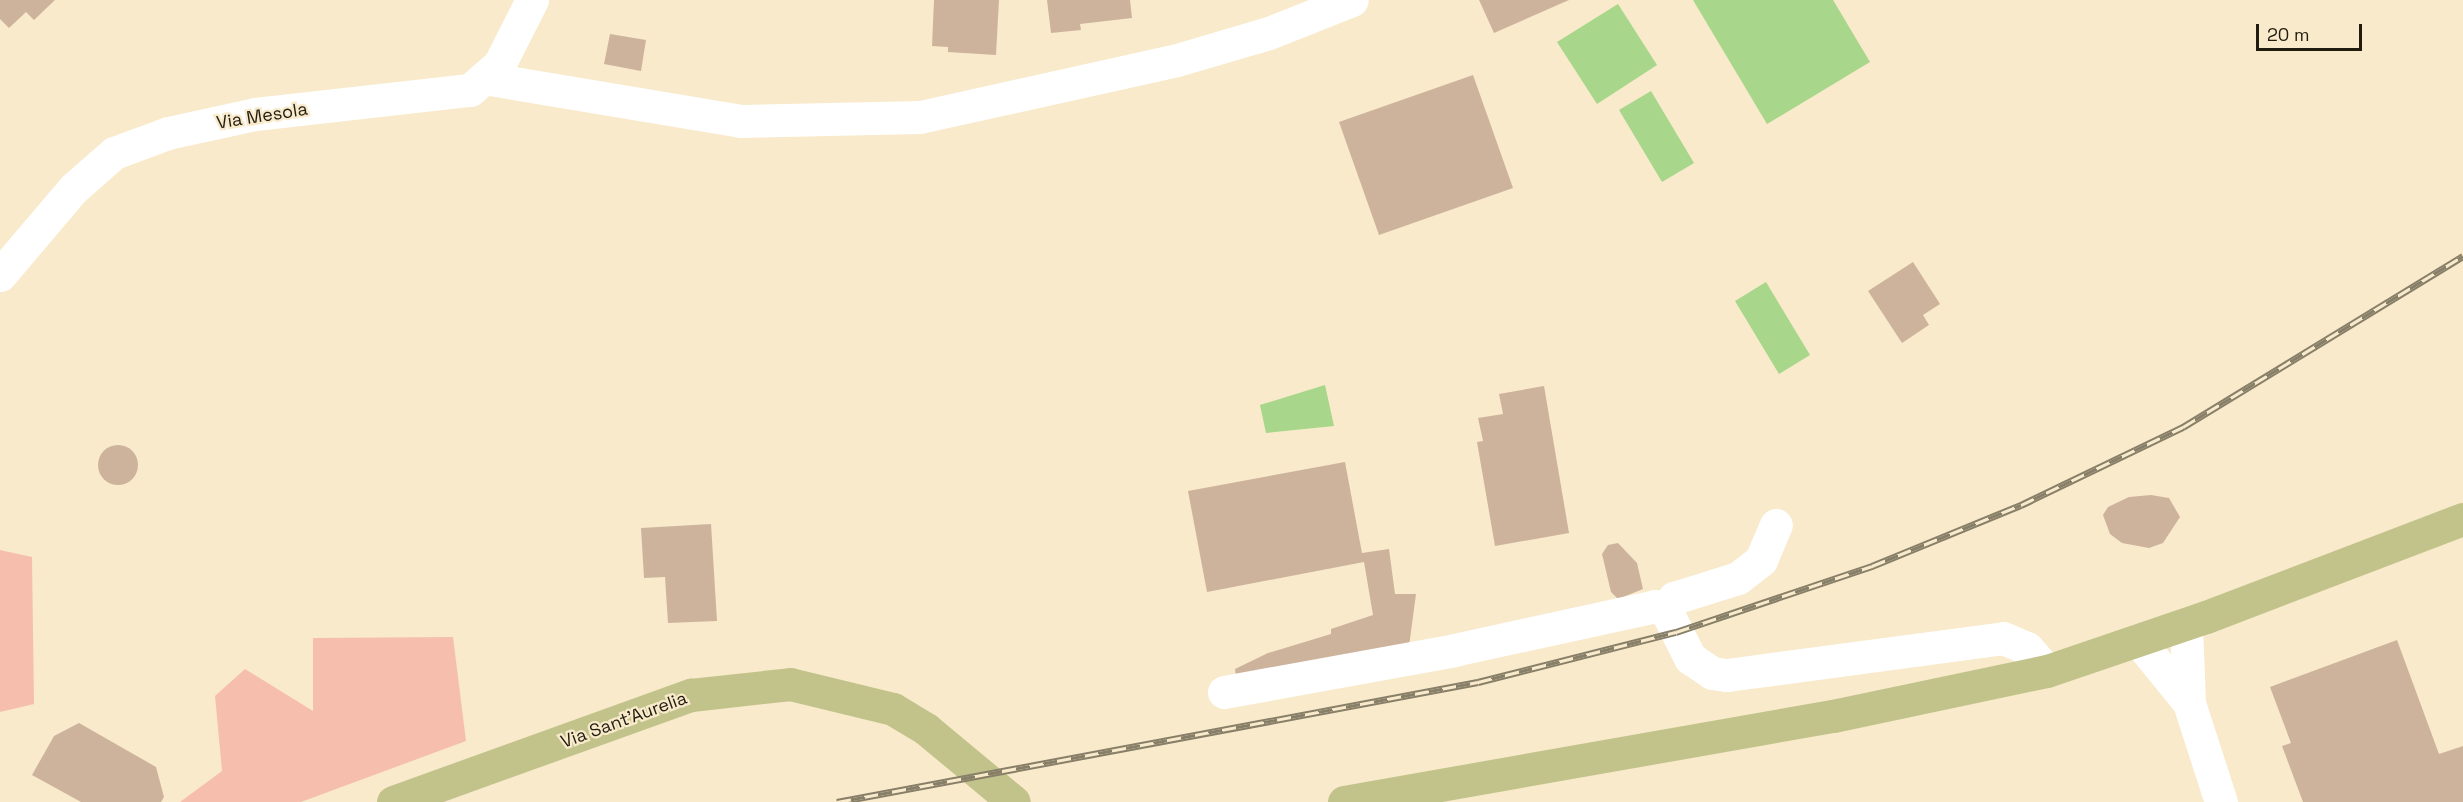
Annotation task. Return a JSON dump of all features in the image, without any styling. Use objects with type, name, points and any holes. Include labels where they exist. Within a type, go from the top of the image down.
[{"type":"main road","points":[[1344,802],[1833,716],[2048,671],[2186,624],[2463,519]]},
{"type":"main road","name":"Via Sant'Aurelia","points":[[393,802],[691,695],[790,684],[893,709],[926,729],[1014,802]]},
{"type":"street","name":"Via Mesola","points":[[0,275],[73,189],[114,153],[168,133],[255,114],[470,90],[499,65],[532,0]]},
{"type":"street","points":[[484,78],[741,121],[920,117],[1177,60],[1269,33],[1352,0]]},
{"type":"street","points":[[1667,612],[1674,598],[1738,578],[1761,560],[1776,525]]},
{"type":"street","points":[[1224,692],[1454,650],[1636,608],[1655,606],[1667,612],[1690,658],[1712,674],[1739,674],[2003,638],[2026,648],[2048,671]]},
{"type":"street","points":[[2186,624],[2189,703],[2221,802]]},
{"type":"street","points":[[2138,640],[2189,703]]},
{"type":"shaded area","points":[[1693,0],[1833,0],[1870,62],[1767,124]]},
{"type":"shaded area","points":[[1618,4],[1657,65],[1597,104],[1557,42]]},
{"type":"shaded area","points":[[1651,91],[1694,163],[1662,182],[1619,110]]},
{"type":"shaded area","points":[[1766,282],[1810,355],[1779,374],[1735,301]]},
{"type":"shaded area","points":[[1325,385],[1334,426],[1266,433],[1260,405]]},
{"type":"shaded area","points":[[0,550],[32,557],[34,704],[0,712]]},
{"type":"shaded area","points":[[453,637],[466,741],[301,802],[180,802],[222,771],[215,696],[245,669],[313,711],[313,638]]},
{"type":"building","points":[[0,0],[55,0],[34,20],[26,12],[9,28],[0,19]]},
{"type":"building","points":[[934,0],[999,0],[996,55],[948,52],[948,47],[932,46]]},
{"type":"building","points":[[1047,0],[1130,0],[1132,18],[1080,24],[1081,30],[1051,33]]},
{"type":"building","points":[[1479,0],[1569,0],[1494,33]]},
{"type":"building","points":[[610,34],[646,40],[641,71],[604,64]]},
{"type":"building","points":[[1473,75],[1513,188],[1379,235],[1339,122]]},
{"type":"building","points":[[1913,262],[1940,304],[1923,315],[1929,325],[1902,343],[1868,291]]},
{"type":"building","points":[[1544,386],[1569,533],[1495,546],[1477,442],[1483,441],[1478,418],[1503,414],[1499,394]]},
{"type":"building","points":[[118,445],[126,446],[132,451],[137,457],[137,473],[132,479],[126,484],[118,485],[110,484],[104,479],[99,473],[98,465],[99,457],[104,451],[110,446]]},
{"type":"building","points":[[1345,462],[1362,553],[1389,549],[1395,594],[1416,594],[1408,654],[1236,678],[1235,669],[1268,653],[1331,634],[1331,629],[1373,615],[1364,562],[1207,592],[1188,491]]},
{"type":"building","points":[[2151,495],[2169,498],[2180,517],[2163,543],[2149,548],[2122,543],[2110,534],[2103,515],[2108,507],[2129,497]]},
{"type":"building","points":[[711,524],[717,621],[668,623],[665,577],[644,578],[641,528]]},
{"type":"building","points":[[1618,543],[1637,563],[1643,589],[1618,599],[1611,592],[1602,554],[1608,545]]},
{"type":"building","points":[[2397,640],[2439,754],[2463,746],[2463,802],[2303,802],[2282,746],[2291,743],[2270,687]]},
{"type":"building","points":[[79,723],[156,767],[164,797],[161,802],[81,802],[32,775],[54,736]]},
{"type":"railway","points":[[837,802],[1478,682],[1676,632],[1872,566],[2021,505],[2183,427],[2463,256]]}]
